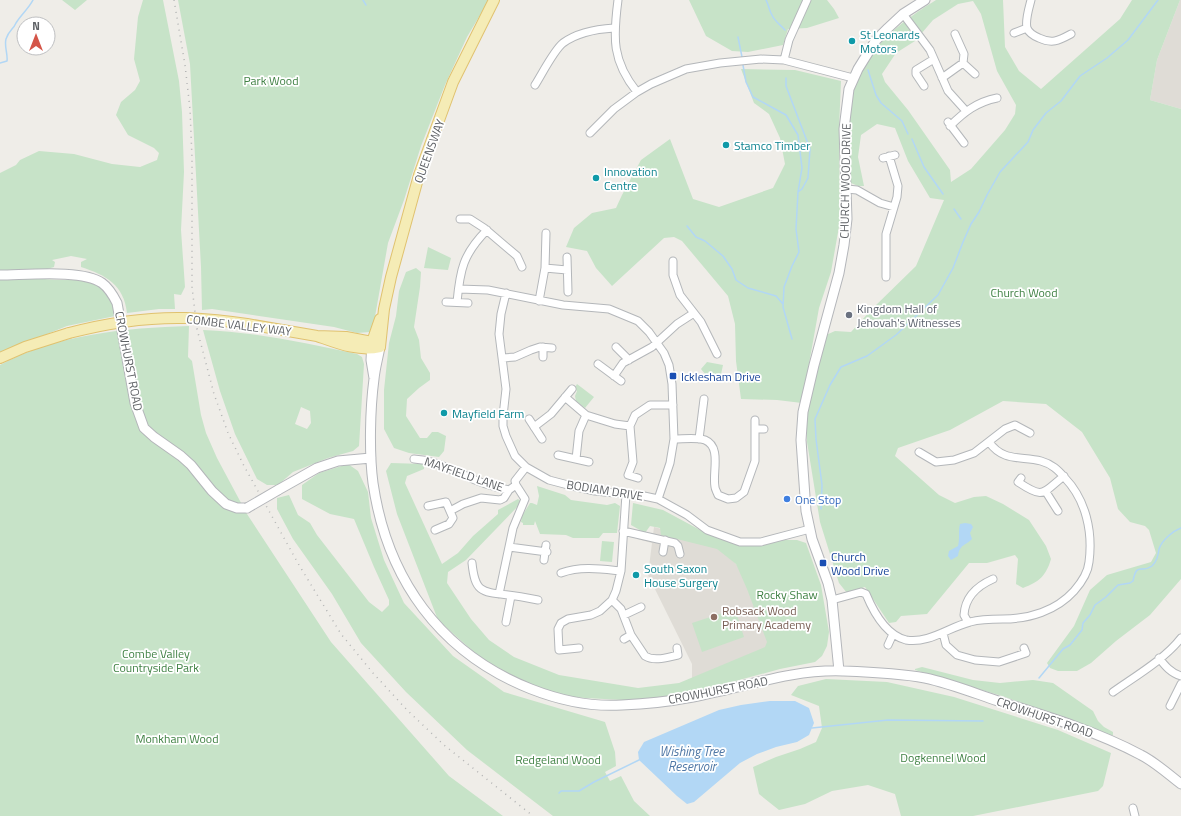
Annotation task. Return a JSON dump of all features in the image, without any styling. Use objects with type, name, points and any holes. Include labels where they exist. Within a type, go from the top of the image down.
[{"type":"main road","name":"QUEENSWAY","points":[[374,346],[400,242],[419,176],[453,82],[494,0]]},
{"type":"main road","name":"COMBE VALLEY WAY","points":[[0,358],[25,347],[100,325],[165,318],[205,319],[247,324],[316,336],[346,338],[374,346]]},
{"type":"street","points":[[618,0],[614,28],[614,40],[617,55],[627,78],[638,92]]},
{"type":"street","points":[[784,60],[789,40],[807,0]]},
{"type":"street","name":"CHURCH WOOD DRIVE","points":[[839,671],[832,600],[828,583],[810,529],[806,511],[801,440],[803,412],[817,350],[839,273],[847,219],[844,129],[849,89],[853,78],[876,40],[903,14],[925,0]]},
{"type":"street","points":[[1031,0],[1027,28],[1033,36],[1047,46],[1070,34]]},
{"type":"street","points":[[903,14],[930,50],[948,91],[966,111]]},
{"type":"street","points":[[535,85],[562,43],[583,32],[614,28]]},
{"type":"street","points":[[1014,33],[1027,28]]},
{"type":"street","points":[[942,78],[963,63],[964,54],[955,34]]},
{"type":"street","points":[[590,133],[614,109],[650,84],[686,69],[720,63],[761,59],[784,60],[853,78]]},
{"type":"street","points":[[924,86],[912,74],[920,67],[934,59]]},
{"type":"street","points":[[963,63],[975,74]]},
{"type":"street","points":[[964,143],[949,124],[966,111],[982,102],[993,102]]},
{"type":"street","points":[[888,274],[886,234],[897,196],[898,186],[889,156]]},
{"type":"street","points":[[847,189],[856,190],[880,203],[894,207]]},
{"type":"street","points":[[460,219],[470,219],[487,230],[517,256],[522,267]]},
{"type":"street","points":[[457,302],[462,267],[470,250],[487,230]]},
{"type":"street","points":[[539,301],[545,268],[546,233]]},
{"type":"street","points":[[567,257],[567,270],[570,289]]},
{"type":"street","points":[[673,261],[674,275],[680,295],[701,322],[717,354]]},
{"type":"street","points":[[545,268],[567,270]]},
{"type":"street","name":"CROWHURST ROAD","points":[[0,276],[52,274],[86,276],[102,283],[111,292],[118,303],[135,403],[144,428],[191,465],[212,492],[226,504],[237,508],[246,508],[317,468],[338,461],[371,458],[374,489],[383,529],[399,569],[411,590],[433,621],[456,645],[487,668],[519,685],[541,694],[565,700],[620,705],[686,698],[810,672],[839,671],[899,674],[927,679],[1037,713],[1088,731],[1143,756],[1181,784]]},
{"type":"street","points":[[458,289],[488,290],[539,301],[563,305],[601,308],[619,312],[638,321],[649,332],[664,353],[672,384],[674,439],[670,463],[658,499]]},
{"type":"street","name":"BODIAM DRIVE","points":[[506,293],[501,314],[500,334],[506,389],[503,426],[515,456],[526,467],[555,482],[595,491],[644,496],[658,499],[687,515],[707,530],[740,542],[761,542],[810,529]]},
{"type":"street","points":[[446,302],[468,303]]},
{"type":"street","points":[[614,376],[623,364],[639,355],[657,342],[677,324],[694,313]]},
{"type":"street","name":"QUEENSWAY","points":[[371,458],[374,346]]},
{"type":"street","points":[[616,346],[629,360]]},
{"type":"street","points":[[503,358],[515,357],[531,350],[543,347],[552,348]]},
{"type":"street","points":[[543,347],[543,357]]},
{"type":"street","points":[[598,364],[621,381]]},
{"type":"street","points":[[534,427],[551,414],[572,389]]},
{"type":"street","points":[[565,397],[586,415],[615,424],[630,426]]},
{"type":"street","points":[[699,439],[704,399]]},
{"type":"street","points":[[638,478],[627,477],[633,462],[630,426],[635,415],[650,405],[673,405]]},
{"type":"street","points":[[576,459],[579,432],[586,415]]},
{"type":"street","points":[[529,419],[542,439]]},
{"type":"street","points":[[674,439],[699,439],[705,440],[711,444],[714,452],[715,487],[718,495],[728,499],[736,498],[744,492],[755,461],[755,420]]},
{"type":"street","points":[[918,452],[936,462],[954,462],[974,454],[1005,429],[1015,425],[1027,429]]},
{"type":"street","points":[[756,429],[764,429]]},
{"type":"street","points":[[832,600],[861,592],[866,594],[869,602],[882,622],[893,634],[907,640],[924,639],[943,633],[968,622],[992,618],[1004,619],[1021,617],[1042,613],[1059,604],[1082,583],[1089,564],[1090,544],[1085,509],[1079,494],[1056,467],[1041,461],[1010,457],[999,452],[989,442]]},
{"type":"street","points":[[558,455],[589,462]]},
{"type":"street","name":"MAYFIELD LANE","points":[[414,459],[426,460],[447,467],[483,483],[509,490],[516,485],[516,481],[526,467]]},
{"type":"street","points":[[1020,478],[1018,482],[1032,491],[1039,493],[1046,492],[1064,476]]},
{"type":"street","points":[[499,594],[517,517],[523,506],[525,498],[516,485]]},
{"type":"street","points":[[451,515],[463,504],[481,498],[500,500],[504,498],[509,490]]},
{"type":"street","points":[[1046,492],[1058,511]]},
{"type":"street","points":[[579,648],[559,650],[558,629],[561,623],[568,619],[591,615],[600,611],[612,600],[621,571],[626,494]]},
{"type":"street","points":[[428,506],[446,502],[451,515],[449,524],[435,530]]},
{"type":"street","points":[[623,532],[675,543],[678,546],[680,554]]},
{"type":"street","points":[[662,552],[665,540]]},
{"type":"street","points":[[509,547],[546,549],[544,560]]},
{"type":"street","points":[[472,563],[474,577],[478,586],[485,592],[538,600]]},
{"type":"street","points":[[561,573],[571,566],[621,571]]},
{"type":"street","points":[[968,622],[964,615],[968,599],[982,584],[991,582]]},
{"type":"street","points":[[506,622],[511,596]]},
{"type":"street","points":[[612,600],[621,609],[631,635],[645,656],[648,658],[658,659],[678,655],[677,648]]},
{"type":"street","points":[[624,615],[641,607]]},
{"type":"street","points":[[943,633],[946,645],[957,655],[975,660],[999,662],[1026,653],[1024,648]]},
{"type":"street","points":[[888,645],[893,634]]},
{"type":"street","points":[[624,639],[631,635]]},
{"type":"street","points":[[1113,692],[1175,646],[1181,638]]},
{"type":"street","points":[[1159,658],[1166,667],[1181,676]]},
{"type":"street","points":[[1170,706],[1181,684]]},
{"type":"street","points":[[1133,808],[1135,816]]},
{"type":"shaded area","points":[[1180,0],[1181,109],[1150,100],[1157,60]]},
{"type":"shaded area","name":"Robsack Wood Primary Academy","points":[[654,527],[680,534],[724,550],[753,584],[771,646],[692,683],[692,664],[648,575],[652,543],[637,539],[638,532],[653,535]]},
{"type":"green space","points":[[62,0],[87,0],[75,10]]},
{"type":"green space","points":[[143,0],[163,0],[179,81],[182,112],[184,172],[181,230],[185,287],[181,295],[174,294],[175,309],[159,309],[127,313],[122,295],[112,282],[90,270],[81,267],[81,262],[87,259],[71,256],[52,260],[55,262],[54,267],[44,270],[0,271],[0,173],[16,165],[20,160],[39,151],[74,154],[112,164],[140,167],[157,160],[159,153],[154,148],[128,135],[116,115],[121,102],[135,90],[140,81],[134,59],[138,17]]},
{"type":"green space","name":"Park Wood","points":[[178,0],[489,0],[467,37],[445,85],[421,146],[404,200],[388,243],[373,328],[370,332],[357,333],[334,327],[212,309],[202,310],[190,64]]},
{"type":"green space","points":[[689,0],[827,0],[839,18],[807,28],[788,29],[783,45],[748,52],[732,51],[706,36]]},
{"type":"green space","name":"Church Wood","points":[[936,0],[1003,0],[1005,47],[1019,71],[1041,89],[1120,19],[1132,0],[1180,0],[1157,60],[1150,100],[1181,109],[1181,579],[1150,615],[1116,641],[1091,663],[1077,671],[1058,671],[1050,668],[1047,663],[1074,626],[1090,590],[1107,575],[1151,562],[1156,553],[1149,530],[1145,526],[1130,522],[1118,509],[1110,478],[1082,432],[1046,404],[1003,401],[950,430],[898,448],[895,456],[939,495],[955,503],[974,497],[986,496],[1003,504],[1029,520],[1046,546],[1051,559],[1047,570],[1038,581],[1023,588],[1016,584],[1018,559],[1015,555],[987,563],[969,563],[927,614],[901,616],[896,622],[889,623],[865,587],[847,593],[839,583],[820,522],[807,442],[807,411],[826,335],[835,331],[851,332],[916,266],[944,200],[930,198],[908,161],[895,128],[877,124],[861,135],[858,157],[864,186],[858,186],[851,183],[847,134],[849,106],[860,74],[873,52],[898,27]],"holes":[[[973,1],[981,14],[997,71],[1016,105],[1015,114],[1005,130],[971,169],[951,182],[950,170],[908,110],[885,82],[882,74],[896,53],[915,41],[933,20],[958,4]]]},
{"type":"green space","points":[[741,69],[795,70],[841,81],[839,129],[840,221],[831,272],[819,308],[802,403],[777,400],[741,399],[736,361],[735,324],[728,296],[682,241],[674,237],[664,238],[612,286],[596,268],[587,251],[566,247],[574,228],[592,213],[616,208],[641,160],[670,139],[693,199],[719,207],[773,188],[785,164],[780,138],[769,114],[754,103]]},
{"type":"green space","points":[[428,247],[451,258],[448,270],[424,268]]},
{"type":"green space","points":[[416,268],[421,272],[414,327],[419,340],[421,358],[430,373],[430,380],[407,399],[406,416],[420,438],[427,438],[432,432],[438,432],[446,436],[444,451],[439,457],[409,453],[394,448],[384,429],[384,390],[389,343],[396,316],[399,291],[406,272]]},
{"type":"green space","points":[[38,278],[56,280],[86,280],[93,282],[103,289],[110,298],[115,316],[67,326],[0,353],[0,279]]},
{"type":"green space","name":"Combe Valley Countryside Park","points":[[189,326],[188,357],[192,361],[201,415],[206,433],[217,458],[247,514],[331,642],[449,776],[503,816],[0,816],[0,365],[45,346],[92,335],[116,331]]},
{"type":"green space","points":[[203,330],[242,333],[300,342],[357,354],[362,357],[364,364],[359,446],[353,451],[328,458],[293,472],[278,485],[267,485],[257,479],[235,434],[220,391]],"holes":[[[301,407],[310,411],[311,423],[307,429],[295,424]]]},
{"type":"green space","points":[[707,362],[723,365],[720,379],[709,376],[701,369]]},
{"type":"green space","points":[[577,384],[594,397],[585,408],[576,401],[575,396],[577,391],[574,389]]},
{"type":"green space","name":"Rocky Shaw","points":[[391,463],[424,464],[424,469],[407,476],[405,483],[442,564],[458,553],[473,536],[498,514],[498,510],[518,499],[522,502],[466,560],[448,572],[447,583],[471,619],[489,640],[514,657],[559,675],[638,688],[679,683],[765,647],[767,642],[736,564],[717,549],[661,535],[660,528],[650,526],[645,533],[631,525],[633,503],[663,510],[702,531],[740,546],[764,545],[784,540],[797,540],[806,543],[821,585],[829,632],[827,646],[822,656],[815,662],[780,669],[688,694],[642,701],[565,696],[514,678],[477,655],[438,620],[397,514],[386,471]]},
{"type":"green space","name":"Redgeland Wood","points":[[348,464],[358,471],[368,492],[371,518],[384,560],[404,603],[453,656],[504,692],[605,722],[615,752],[616,766],[605,772],[610,781],[621,776],[634,801],[650,816],[553,816],[467,750],[406,692],[361,643],[332,594],[293,539],[277,509],[277,498],[289,495],[298,515],[310,523],[317,535],[369,602],[382,612],[389,605],[389,600],[354,519],[330,514],[302,499],[302,485],[319,473]]},
{"type":"green space","points":[[537,486],[565,495],[571,500],[607,505],[615,503],[620,506],[617,533],[603,533],[599,538],[573,538],[566,535],[540,534],[535,521],[534,525],[523,525],[521,522],[522,516],[530,503],[537,505],[539,496]]},
{"type":"green space","points":[[602,541],[614,542],[612,562],[600,561]]},
{"type":"green space","points":[[735,609],[744,637],[702,652],[692,623]]},
{"type":"green space","points":[[922,667],[973,680],[1000,683],[1033,680],[1053,683],[1093,711],[1098,721],[1104,727],[1113,732],[1113,735],[1111,736],[1002,696],[915,670]]},
{"type":"green space","name":"Dogkennel Wood","points":[[826,679],[887,682],[954,697],[1058,730],[1111,753],[1103,786],[1098,791],[973,816],[901,816],[895,794],[868,785],[832,791],[805,804],[779,810],[759,794],[753,767],[816,742],[822,728],[819,706],[791,695],[798,686]]},
{"type":"water","points":[[960,524],[971,524],[973,527],[970,533],[972,539],[961,547],[958,556],[951,560],[948,556],[949,551],[958,546]]},
{"type":"water","name":"Wishing Tree Reservoir","points":[[770,701],[795,701],[809,708],[814,723],[809,735],[797,742],[776,747],[757,754],[740,763],[694,802],[687,804],[639,760],[638,752],[644,742],[719,710]]},
{"type":"waterway","points":[[0,63],[7,61],[5,44],[7,36],[33,0]]},
{"type":"waterway","points":[[363,0],[366,5]]},
{"type":"waterway","points":[[766,0],[770,12],[776,22],[785,30]]},
{"type":"waterway","points":[[821,509],[822,485],[815,419],[830,385],[841,367],[867,356],[896,335],[938,295],[953,268],[971,224],[1000,172],[1028,142],[1033,130],[1046,113],[1061,101],[1080,76],[1107,58],[1128,40],[1158,0]]},
{"type":"waterway","points":[[738,37],[742,57]]},
{"type":"waterway","points":[[743,65],[746,82],[753,97],[786,115],[798,135],[802,168],[798,192],[796,229],[799,252],[784,287],[783,307],[792,339]]},
{"type":"waterway","points":[[868,70],[876,95],[881,103],[902,121],[908,134]]},
{"type":"waterway","points":[[786,78],[786,86],[810,149],[808,178],[802,189],[798,192]]},
{"type":"waterway","points":[[912,139],[924,167],[943,194]]},
{"type":"waterway","points":[[954,209],[961,219]]},
{"type":"waterway","points":[[687,226],[696,237],[705,241],[723,256],[732,269],[736,280],[748,288],[776,296],[783,304]]},
{"type":"waterway","points":[[1039,678],[1063,649],[1070,645],[1082,630],[1083,623],[1090,615],[1095,605],[1118,585],[1133,581],[1136,571],[1152,566],[1165,539],[1181,528]]},
{"type":"waterway","points":[[812,728],[888,720],[983,721]]},
{"type":"waterway","points":[[559,793],[561,791],[579,791],[639,760]]},
{"type":"railway","points":[[174,0],[185,65],[190,109],[192,158],[192,287],[197,329],[214,394],[228,433],[244,466],[299,565],[341,634],[373,673],[407,710],[444,745],[533,816]]},
{"type":"place","name":"St Leonards Motors","points":[[852,41]]},
{"type":"place","name":"Stamco Timber","points":[[726,145]]},
{"type":"place","name":"Innovation Centre","points":[[596,178]]},
{"type":"place","name":"Kingdom Hall of Jehovah's Witnesses","points":[[849,315]]},
{"type":"place","name":"Icklesham Drive","points":[[673,376]]},
{"type":"place","name":"Mayfield Farm","points":[[444,413]]},
{"type":"place","name":"One Stop","points":[[787,499]]},
{"type":"place","name":"Church Wood Drive","points":[[823,563]]},
{"type":"place","name":"South Saxon House Surgery","points":[[636,575]]},
{"type":"place","name":"Robsack Wood Primary Academy","points":[[714,617]]},
{"type":"park label","name":"Monkham Wood","points":[[177,738]]}]
